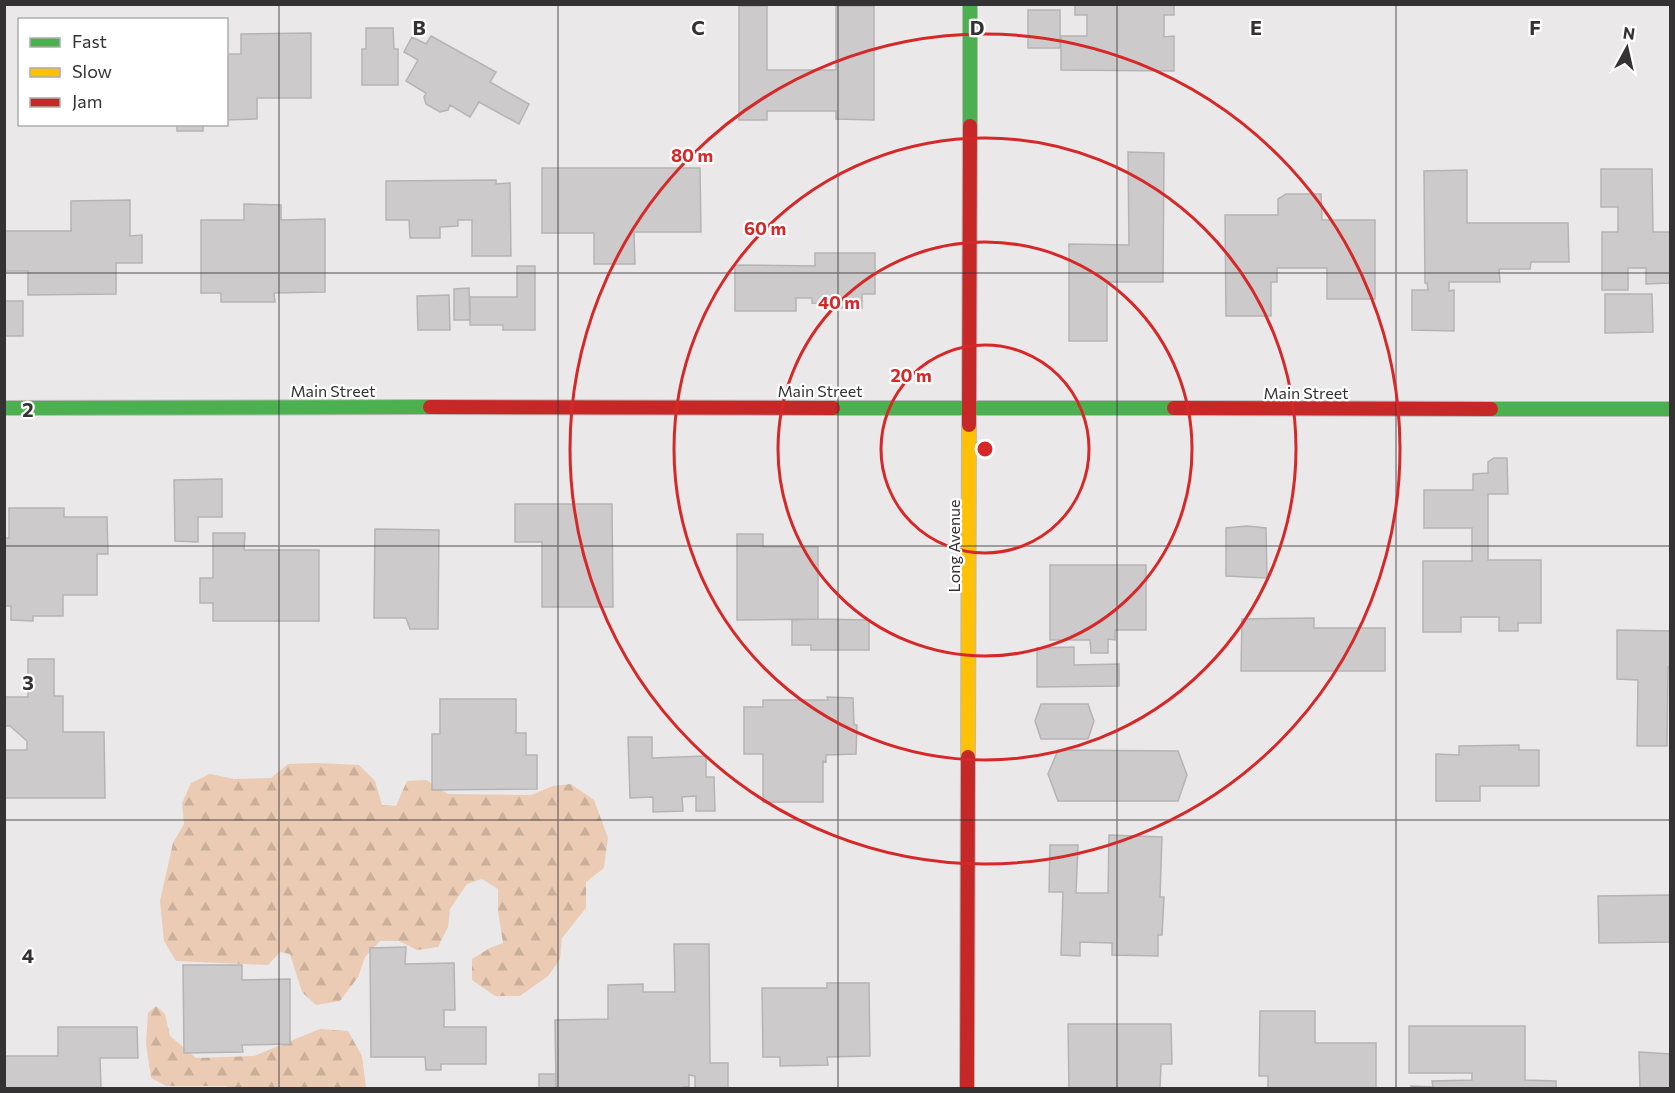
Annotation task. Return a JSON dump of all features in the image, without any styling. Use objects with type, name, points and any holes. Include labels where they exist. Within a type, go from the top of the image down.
[{"type":"street","name":"Long Avenue","points":[[967,1089],[970,4]]},
{"type":"street","name":"Main Street","points":[[4,408],[1671,409]]},
{"type":"green space","points":[[288,764],[359,765],[375,781],[382,805],[396,806],[407,781],[426,780],[448,794],[531,795],[553,786],[571,784],[594,800],[608,838],[604,868],[586,882],[586,908],[562,938],[560,959],[548,976],[520,996],[495,996],[472,980],[472,959],[503,943],[498,911],[498,889],[482,879],[467,884],[450,909],[448,927],[438,947],[417,950],[399,941],[380,941],[365,957],[358,977],[340,1001],[316,1005],[302,992],[290,954],[280,952],[268,965],[176,961],[164,941],[160,901],[173,843],[184,824],[182,803],[191,783],[210,774],[234,779],[271,778]]},
{"type":"green space","points":[[156,1006],[165,1014],[170,1036],[196,1058],[254,1056],[320,1029],[348,1031],[362,1056],[366,1088],[166,1086],[151,1078],[146,1044],[148,1013]]},
{"type":"building","points":[[1075,4],[1174,4],[1174,15],[1164,15],[1164,37],[1174,36],[1174,71],[1061,70],[1061,36],[1087,36],[1087,15],[1075,15]]},
{"type":"building","points":[[739,6],[767,6],[767,70],[836,70],[836,6],[874,6],[874,120],[836,119],[836,111],[767,111],[767,120],[739,120]]},
{"type":"building","points":[[1028,10],[1060,10],[1060,48],[1028,48]]},
{"type":"building","points":[[366,28],[393,28],[394,49],[398,49],[398,85],[362,85],[362,49],[366,49]]},
{"type":"building","points":[[311,33],[311,98],[257,98],[257,119],[228,120],[228,54],[241,54],[241,34]]},
{"type":"building","points":[[431,36],[496,72],[490,82],[529,104],[519,124],[479,102],[470,117],[450,105],[448,110],[440,112],[426,104],[424,97],[426,93],[406,81],[418,60],[404,52],[412,37],[426,44]]},
{"type":"building","points":[[177,126],[203,126],[203,131],[177,131]]},
{"type":"building","points":[[1128,152],[1164,153],[1163,282],[1107,282],[1107,341],[1069,341],[1069,244],[1129,245]]},
{"type":"building","points":[[542,168],[700,168],[701,232],[634,232],[635,264],[594,264],[594,233],[542,233]]},
{"type":"building","points":[[1601,169],[1652,169],[1653,232],[1670,232],[1670,283],[1646,284],[1646,268],[1628,268],[1628,290],[1602,290],[1602,232],[1618,232],[1618,207],[1601,207]]},
{"type":"building","points":[[1467,170],[1467,223],[1568,223],[1569,262],[1531,262],[1530,269],[1499,269],[1500,282],[1449,282],[1449,291],[1454,290],[1454,331],[1412,330],[1412,290],[1428,290],[1427,283],[1425,283],[1424,171]]},
{"type":"building","points":[[496,180],[496,184],[510,183],[511,256],[472,256],[472,220],[458,220],[458,226],[440,227],[440,238],[410,238],[409,220],[386,220],[386,181]]},
{"type":"building","points":[[1286,194],[1321,194],[1322,220],[1375,220],[1375,299],[1327,299],[1327,268],[1277,268],[1277,282],[1271,282],[1271,316],[1226,316],[1225,215],[1278,215],[1278,199]]},
{"type":"building","points":[[130,200],[130,236],[142,235],[142,263],[116,263],[116,294],[28,295],[28,271],[4,271],[4,231],[71,231],[71,201]]},
{"type":"building","points":[[244,204],[281,205],[281,220],[325,219],[325,292],[274,293],[275,302],[221,302],[221,293],[201,293],[201,220],[244,220]]},
{"type":"building","points":[[815,253],[875,253],[875,294],[862,294],[862,308],[829,308],[829,304],[812,303],[812,298],[796,298],[796,311],[735,311],[735,265],[815,266]]},
{"type":"building","points":[[517,266],[535,266],[535,330],[503,330],[503,325],[470,325],[470,297],[517,297]]},
{"type":"building","points":[[469,288],[470,320],[454,320],[454,289]]},
{"type":"building","points":[[1605,294],[1652,294],[1653,332],[1605,333]]},
{"type":"building","points":[[449,295],[450,330],[418,330],[417,296]]},
{"type":"building","points":[[4,301],[23,301],[23,336],[4,336]]},
{"type":"building","points":[[1494,458],[1507,458],[1508,494],[1488,494],[1488,560],[1541,560],[1541,623],[1518,623],[1518,631],[1499,631],[1499,617],[1461,617],[1461,632],[1423,632],[1423,561],[1472,561],[1472,528],[1424,528],[1424,490],[1473,490],[1473,474],[1488,473],[1488,462]]},
{"type":"building","points":[[222,479],[222,517],[198,517],[198,542],[175,541],[174,480]]},
{"type":"building","points":[[515,504],[612,504],[613,607],[542,607],[542,542],[515,542]]},
{"type":"building","points":[[9,508],[64,508],[64,517],[107,517],[108,554],[97,554],[97,595],[63,595],[63,616],[33,616],[33,621],[11,620],[11,606],[4,606],[4,538],[9,538]]},
{"type":"building","points":[[1247,526],[1266,528],[1267,578],[1226,576],[1226,528]]},
{"type":"building","points":[[375,529],[439,530],[438,629],[410,629],[406,618],[374,618]]},
{"type":"building","points":[[213,533],[245,533],[244,550],[319,550],[319,621],[213,621],[213,603],[200,603],[200,578],[213,578]]},
{"type":"building","points":[[737,534],[763,534],[763,547],[818,547],[818,619],[737,620]]},
{"type":"building","points":[[1050,565],[1146,565],[1146,630],[1115,630],[1115,640],[1108,639],[1108,653],[1091,653],[1090,640],[1050,640]]},
{"type":"building","points":[[1314,618],[1314,628],[1385,628],[1385,671],[1241,671],[1242,619]]},
{"type":"building","points":[[792,620],[869,620],[869,650],[811,650],[811,645],[792,645]]},
{"type":"building","points":[[1617,630],[1670,631],[1667,746],[1637,746],[1638,680],[1617,679]]},
{"type":"building","points":[[1074,647],[1074,665],[1119,664],[1119,686],[1037,687],[1037,648]]},
{"type":"building","points":[[28,659],[54,659],[54,696],[63,696],[63,732],[104,732],[105,798],[4,798],[4,750],[27,750],[27,741],[10,726],[4,726],[4,697],[28,697]]},
{"type":"building","points":[[827,697],[853,698],[854,725],[857,725],[856,754],[826,755],[826,762],[823,761],[823,802],[763,802],[763,754],[744,754],[744,707],[763,707],[763,700],[828,700]]},
{"type":"building","points":[[440,699],[516,699],[516,733],[526,733],[526,755],[537,755],[537,789],[432,790],[432,734],[440,734]]},
{"type":"building","points":[[1041,704],[1088,704],[1094,721],[1088,739],[1041,739],[1035,721]]},
{"type":"building","points":[[628,737],[652,737],[652,758],[706,756],[706,777],[714,777],[715,811],[696,811],[696,796],[682,797],[683,811],[653,812],[653,797],[630,798]]},
{"type":"building","points":[[1519,745],[1519,750],[1539,750],[1539,786],[1480,786],[1480,801],[1436,801],[1436,754],[1459,755],[1459,746]]},
{"type":"building","points":[[1058,750],[1178,751],[1187,775],[1178,801],[1058,801],[1048,774]]},
{"type":"building","points":[[1109,835],[1162,837],[1160,897],[1164,897],[1162,935],[1158,935],[1158,956],[1112,955],[1112,943],[1080,942],[1080,956],[1061,955],[1063,892],[1049,892],[1050,845],[1078,845],[1076,893],[1108,893]]},
{"type":"building","points":[[1670,895],[1670,942],[1599,943],[1598,896]]},
{"type":"building","points":[[674,944],[709,944],[710,1063],[728,1063],[728,1088],[695,1088],[695,1076],[689,1075],[689,1087],[683,1088],[556,1088],[555,1020],[608,1019],[608,985],[643,984],[643,992],[675,992]]},
{"type":"building","points":[[406,947],[405,964],[454,963],[455,1010],[444,1010],[444,1027],[486,1027],[486,1064],[441,1064],[441,1070],[426,1070],[425,1057],[371,1057],[370,948]]},
{"type":"building","points":[[183,965],[242,965],[242,980],[290,979],[290,1044],[242,1045],[243,1052],[184,1053]]},
{"type":"building","points":[[827,983],[869,983],[870,1056],[827,1057],[828,1065],[780,1066],[780,1057],[763,1057],[762,988],[827,988]]},
{"type":"building","points":[[1260,1011],[1315,1011],[1315,1043],[1376,1043],[1376,1088],[1268,1088],[1268,1076],[1259,1076]]},
{"type":"building","points":[[1068,1024],[1171,1024],[1172,1064],[1161,1064],[1160,1088],[1069,1088]]},
{"type":"building","points":[[1409,1026],[1525,1026],[1525,1080],[1556,1081],[1556,1088],[1411,1088],[1411,1086],[1433,1087],[1432,1081],[1472,1080],[1472,1073],[1409,1073]]},
{"type":"building","points":[[58,1027],[137,1027],[138,1058],[100,1058],[101,1088],[4,1088],[4,1056],[58,1056]]},
{"type":"building","points":[[1639,1052],[1670,1054],[1670,1088],[1640,1088]]},
{"type":"building","points":[[539,1074],[556,1074],[556,1088],[539,1088]]},
{"type":"traffic: fast","points":[[970,4],[970,126]]},
{"type":"traffic: fast","points":[[4,408],[430,407]]},
{"type":"traffic: fast","points":[[833,408],[1174,408]]},
{"type":"traffic: fast","points":[[1491,409],[1670,409]]},
{"type":"traffic: slow","points":[[968,757],[969,425]]},
{"type":"traffic: jam","points":[[969,425],[970,126]]},
{"type":"traffic: jam","points":[[430,407],[833,408]]},
{"type":"traffic: jam","points":[[1174,408],[1491,409]]},
{"type":"traffic: jam","points":[[967,1088],[968,757]]}]
